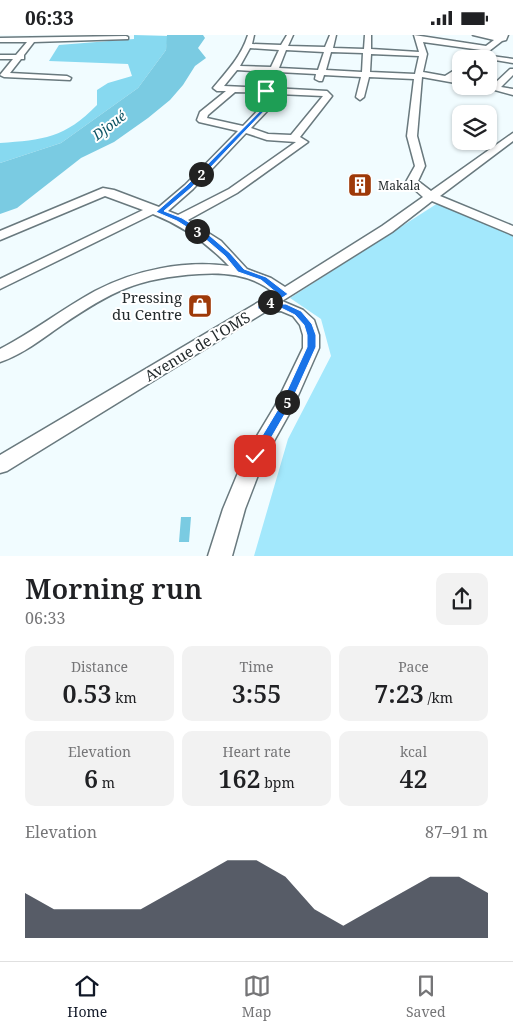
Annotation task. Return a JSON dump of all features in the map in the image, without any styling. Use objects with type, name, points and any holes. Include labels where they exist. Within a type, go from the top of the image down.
[{"type":"street","points":[[251,35],[248,46],[235,68],[217,88],[270,92],[325,93],[328,96],[294,138]]},
{"type":"street","points":[[0,285],[157,210],[189,187],[269,104],[274,69],[290,35]]},
{"type":"street","points":[[315,93],[333,35]]},
{"type":"street","points":[[360,97],[366,74],[368,35]]},
{"type":"street","points":[[476,35],[513,40]]},
{"type":"street","points":[[502,37],[486,48],[418,37],[423,54],[412,136],[420,166],[412,182],[430,196],[513,231]]},
{"type":"street","points":[[0,40],[126,38]]},
{"type":"street","points":[[32,40],[4,75],[66,78]]},
{"type":"street","points":[[248,46],[423,54]]},
{"type":"street","points":[[0,57],[20,57]]},
{"type":"street","points":[[497,60],[513,61]]},
{"type":"street","points":[[235,68],[419,76],[452,80]]},
{"type":"street","points":[[497,86],[513,71]]},
{"type":"street","points":[[447,79],[452,75]]},
{"type":"street","points":[[497,89],[513,92]]},
{"type":"street","points":[[179,220],[233,191],[303,142],[294,138],[267,137],[244,129],[202,120],[204,114],[232,90]]},
{"type":"street","name":"Avenue de l'OMS","points":[[0,465],[284,294],[387,229],[513,136]]},
{"type":"street","points":[[0,236],[103,192],[110,192],[179,220],[216,244],[241,270]]},
{"type":"street","points":[[0,357],[115,286],[140,277],[164,272],[212,269],[241,270],[263,278],[284,294]]},
{"type":"street","points":[[220,556],[234,509],[255,456],[284,407],[311,347],[311,335],[308,324],[298,313],[283,306],[261,307]]},
{"type":"shaded area","points":[[134,35],[168,36],[166,50],[138,88],[61,143],[0,163],[0,143],[41,138],[64,131],[97,105],[97,90],[108,83],[132,76],[128,64],[49,61],[59,45],[134,39]]},
{"type":"shaded area","points":[[438,203],[513,236],[513,556],[254,556],[288,439],[331,356],[321,319],[290,298]]},
{"type":"water","name":"Djoué","points":[[167,35],[203,35],[205,38],[198,48],[206,58],[195,66],[183,85],[170,100],[114,142],[81,158],[17,208],[0,214],[0,163],[61,143],[138,88],[166,50]]},
{"type":"water","points":[[181,517],[191,517],[189,542],[179,542]]},
{"type":"place","name":"Makala","points":[[360,185]]},
{"type":"place","name":"Pressing du Centre","points":[[200,306]]},
{"type":"route","points":[[255,456],[284,407],[305,362],[311,347],[311,335],[308,324],[298,313],[283,306],[261,307],[284,294],[263,278],[241,270],[228,255],[207,237],[179,220],[160,212],[189,187],[269,104],[274,92],[266,91]]}]
